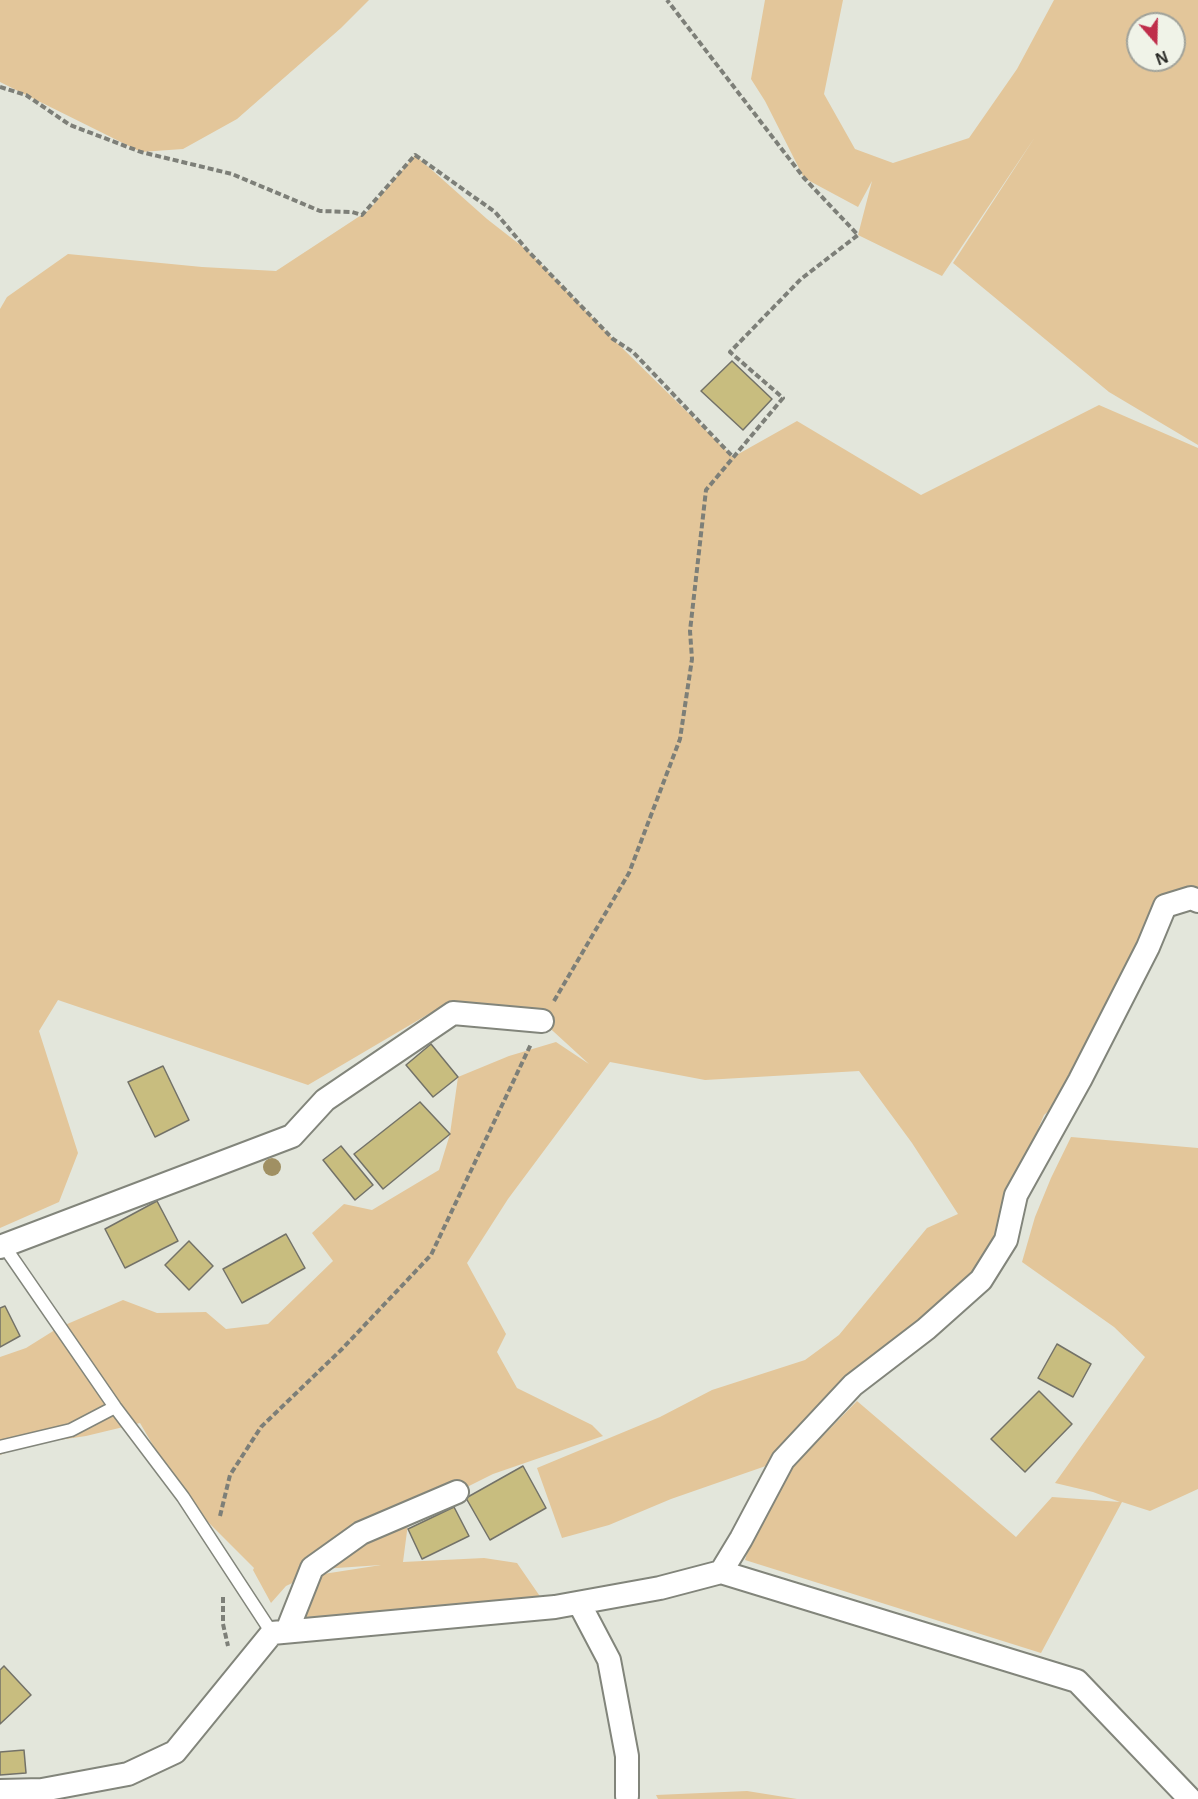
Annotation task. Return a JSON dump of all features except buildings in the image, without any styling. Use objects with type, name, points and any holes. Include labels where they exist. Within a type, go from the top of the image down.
[{"type":"street","points":[[721,1572],[783,1460],[853,1385],[926,1329],[981,1280],[1006,1240],[1016,1195],[1091,1058],[1148,947],[1165,906],[1191,898],[1198,901]]},
{"type":"street","points":[[2,1247],[292,1136],[325,1100],[453,1013],[542,1021]]},
{"type":"street","points":[[0,1791],[44,1795],[128,1774],[175,1752],[231,1683],[279,1632],[312,1568],[361,1533],[457,1492]]},
{"type":"street","points":[[279,1632],[555,1607],[660,1588],[721,1572],[1077,1681],[1190,1799]]},
{"type":"street","points":[[579,1603],[609,1660],[627,1756],[627,1796]]},
{"type":"lane","points":[[2,1247],[115,1407],[183,1497],[222,1557],[279,1632]]},
{"type":"lane","points":[[0,1447],[71,1430],[115,1407]]},
{"type":"path","points":[[231,1683],[231,1664],[223,1624],[222,1557],[216,1533],[230,1475],[261,1427],[342,1349],[431,1255],[542,1021],[629,873],[680,740],[692,659],[690,631],[706,490],[783,398],[730,352],[801,279],[858,235],[804,178],[668,0]]},
{"type":"path","points":[[0,87],[26,95],[70,125],[141,152],[232,174],[320,211],[351,212],[362,215],[415,155],[495,212],[613,339],[633,352],[733,457]]},
{"type":"shaded area","points":[[0,0],[369,0],[341,28],[237,119],[183,149],[141,152],[0,82]]},
{"type":"shaded area","points":[[765,0],[843,0],[824,94],[855,149],[893,163],[969,138],[1017,69],[1054,0],[1198,0],[1198,445],[1109,392],[953,263],[1035,137],[942,276],[858,235],[872,181],[858,207],[804,178],[765,101],[751,79]]},
{"type":"shaded area","points":[[415,155],[487,219],[528,251],[613,339],[733,457],[797,421],[921,495],[1099,405],[1198,448],[1198,901],[1165,906],[1076,1088],[1044,1115],[1003,1211],[991,1264],[783,1460],[671,1499],[609,1525],[562,1538],[537,1468],[660,1417],[712,1390],[805,1360],[839,1335],[927,1228],[958,1214],[912,1143],[859,1071],[705,1080],[610,1062],[508,1199],[467,1263],[506,1334],[497,1352],[517,1388],[592,1425],[603,1436],[493,1474],[409,1516],[403,1562],[484,1558],[517,1563],[548,1608],[307,1617],[297,1608],[317,1575],[381,1565],[322,1569],[286,1586],[271,1603],[254,1568],[183,1497],[140,1423],[86,1436],[26,1445],[0,1455],[0,1357],[26,1348],[58,1328],[123,1300],[157,1313],[206,1312],[226,1329],[268,1324],[333,1261],[312,1233],[344,1204],[372,1210],[439,1170],[450,1134],[458,1077],[509,1056],[556,1042],[589,1064],[542,1021],[449,1002],[308,1085],[58,1000],[39,1031],[78,1153],[59,1202],[0,1228],[0,309],[7,297],[68,254],[202,267],[276,271],[369,210]]},
{"type":"shaded area","points":[[1071,1137],[1198,1148],[1198,1489],[1150,1511],[1122,1502],[1041,1653],[745,1560],[764,1496],[857,1401],[1016,1537],[1052,1497],[1120,1502],[1093,1492],[1055,1483],[1145,1357],[1114,1327],[1022,1262],[1035,1217]]},
{"type":"shaded area","points":[[747,1791],[797,1799],[658,1799],[656,1795]]}]
